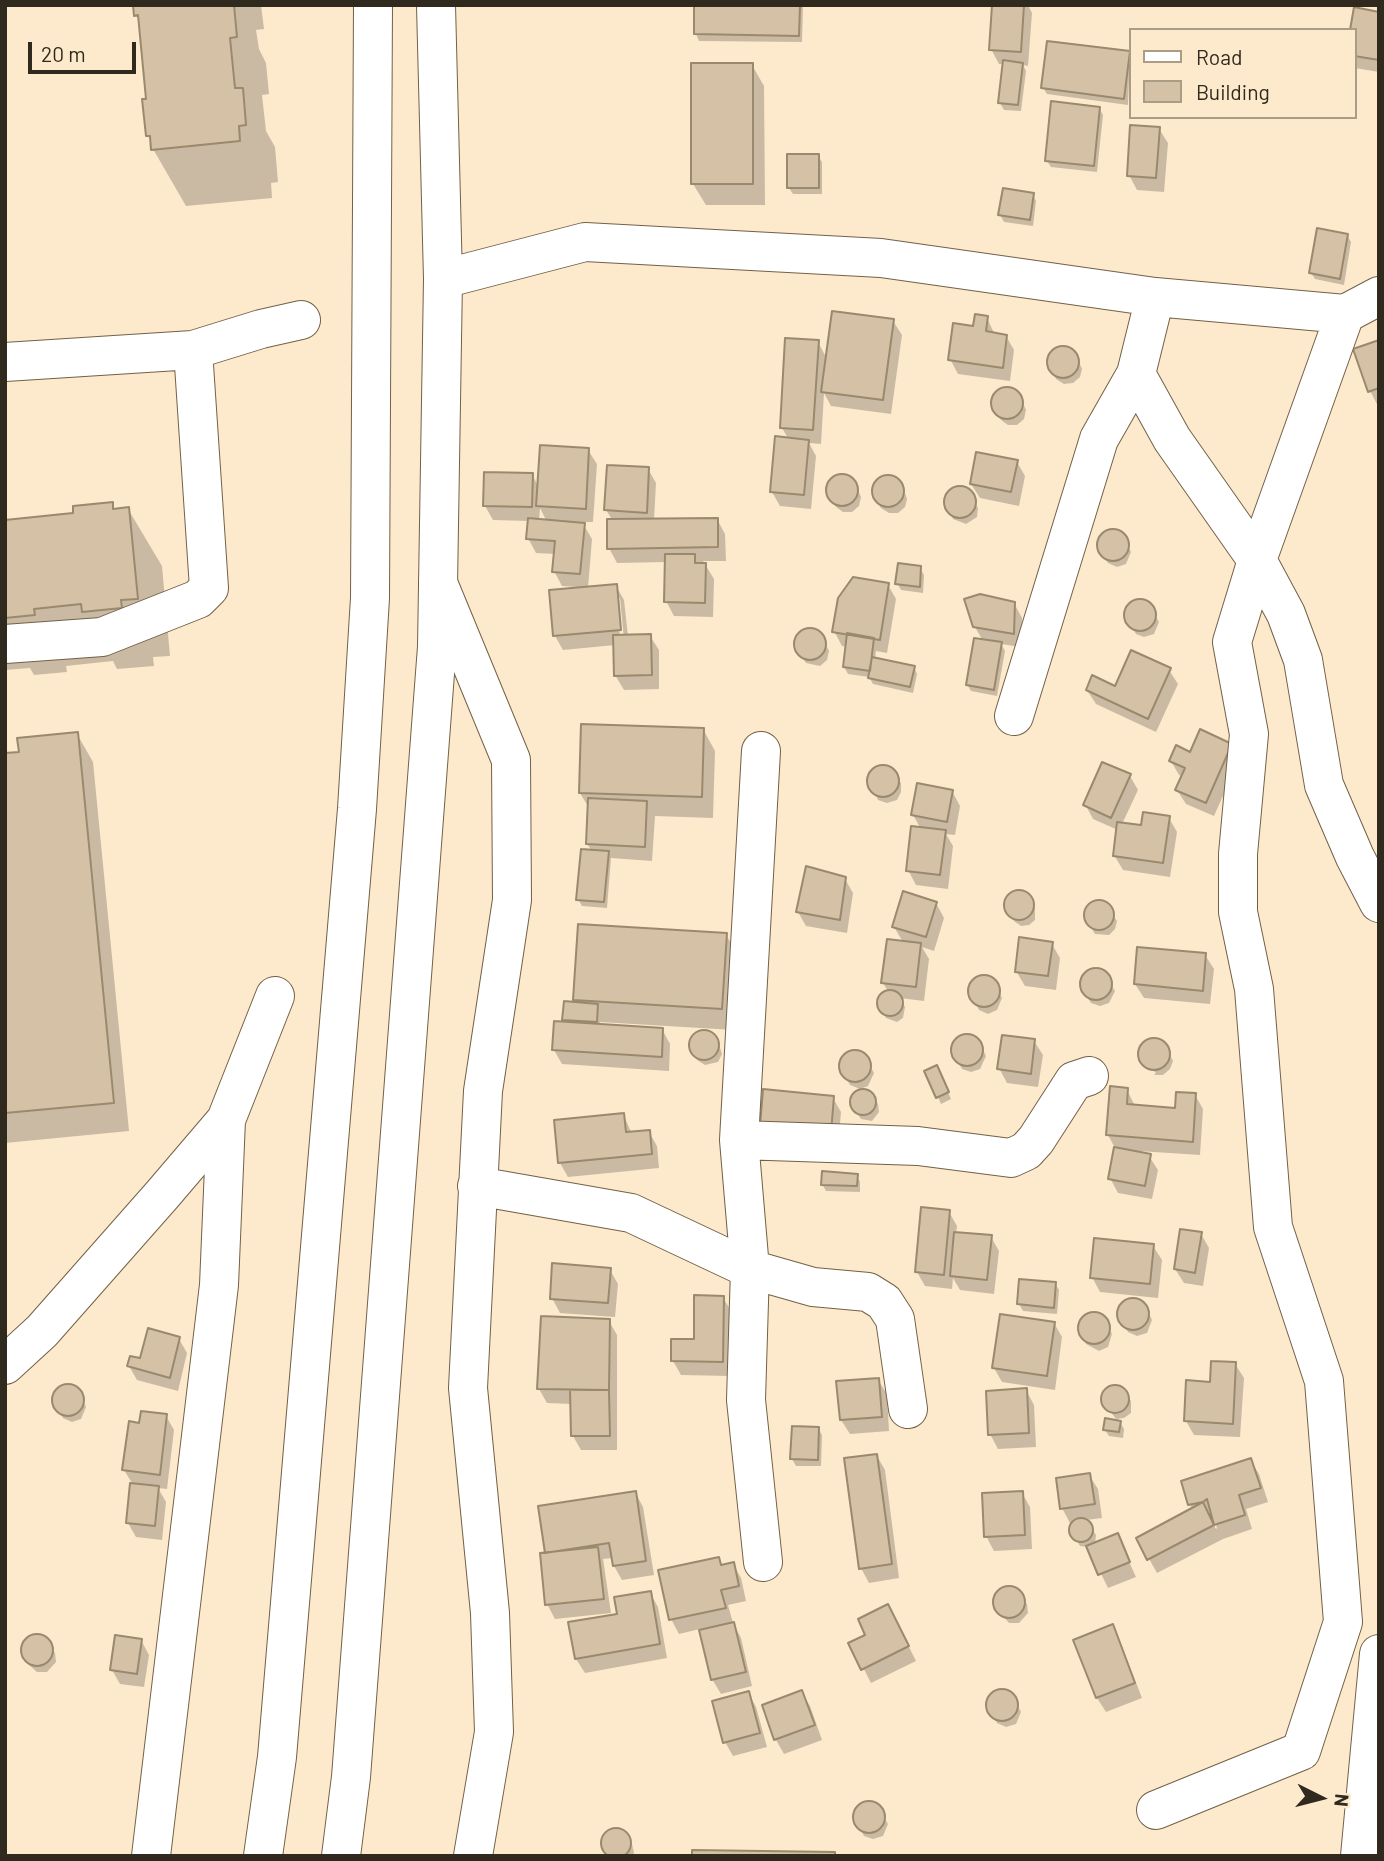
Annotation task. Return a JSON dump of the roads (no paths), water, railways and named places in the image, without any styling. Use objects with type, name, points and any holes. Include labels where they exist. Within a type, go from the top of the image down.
[{"type":"street","points":[[263,1856],[278,1743],[363,717],[370,598],[373,5]]},
{"type":"street","points":[[341,1856],[351,1777],[437,647],[443,279],[436,5]]},
{"type":"street","points":[[443,279],[585,242],[881,258],[1155,297],[1345,314],[1379,296]]},
{"type":"street","points":[[1014,716],[1099,439],[1136,374],[1155,297]]},
{"type":"street","points":[[1156,1810],[1301,1751],[1343,1622],[1324,1381],[1273,1227],[1254,989],[1238,912],[1238,854],[1249,734],[1232,642],[1257,560],[1345,314]]},
{"type":"street","points":[[5,362],[193,350],[301,320]]},
{"type":"street","points":[[5,644],[102,637],[198,600],[209,588],[193,350]]},
{"type":"street","points":[[1136,374],[1172,439],[1257,560],[1286,614],[1303,660],[1324,785],[1379,904]]},
{"type":"street","points":[[438,583],[511,760],[512,900],[483,1091],[468,1388],[490,1613],[494,1732],[473,1856]]},
{"type":"street","points":[[761,751],[739,1140],[750,1269],[746,1400],[763,1562]]},
{"type":"street","points":[[5,1365],[42,1331],[226,1120],[275,996]]},
{"type":"street","points":[[739,1140],[918,1146],[1011,1158],[1026,1151],[1036,1140],[1074,1081],[1089,1076]]},
{"type":"street","points":[[150,1856],[219,1285],[226,1120]]},
{"type":"street","points":[[477,1186],[631,1213],[750,1269],[813,1287],[868,1293],[884,1302],[895,1319],[908,1409]]},
{"type":"street","points":[[1360,1856],[1379,1654]]}]
